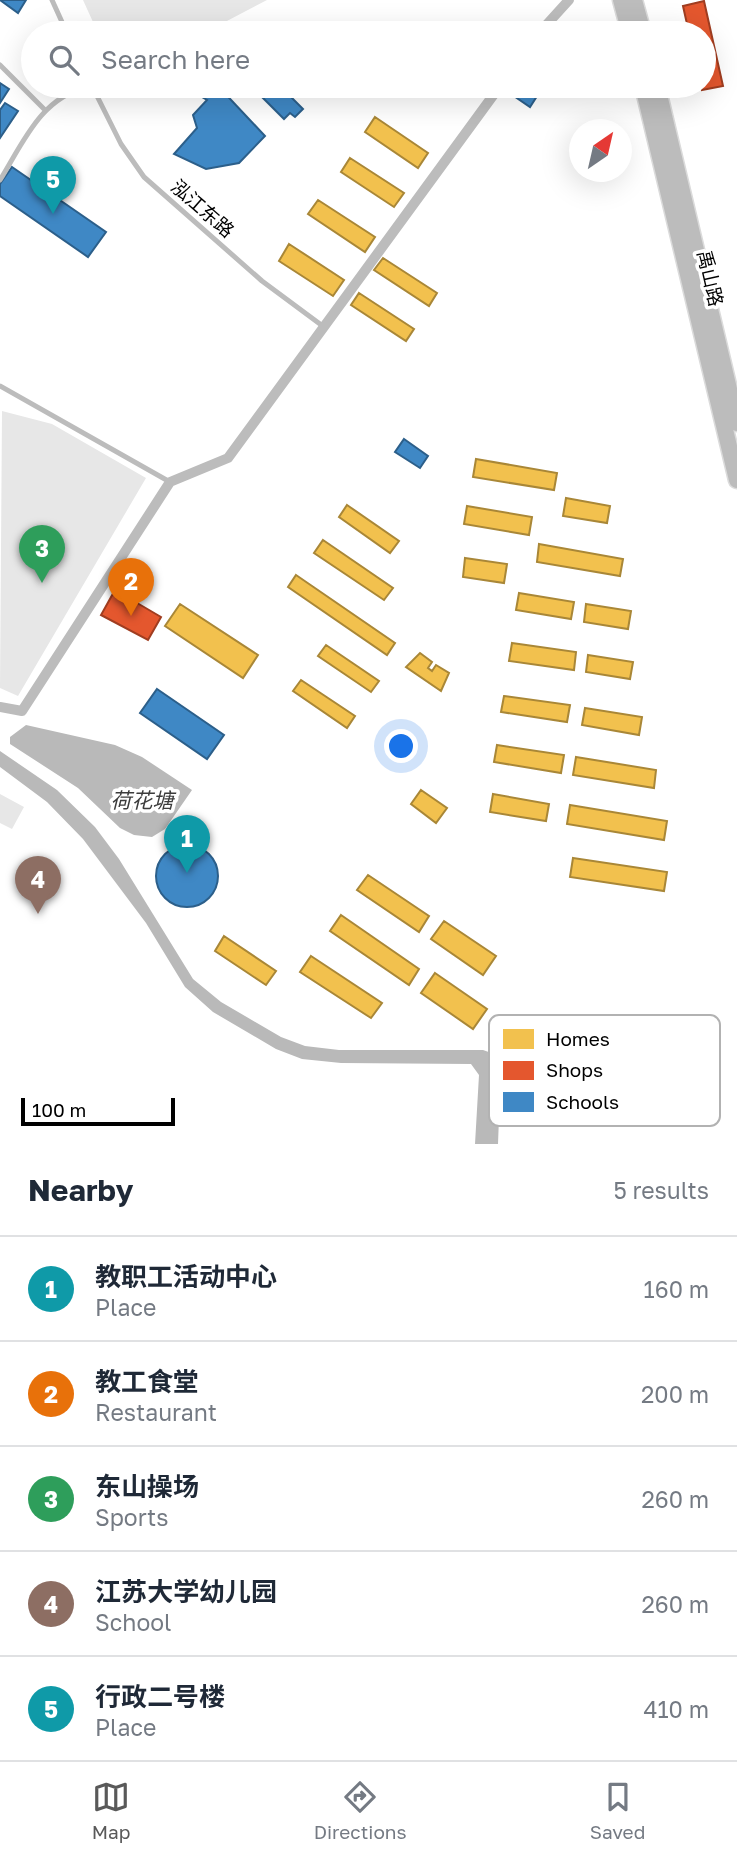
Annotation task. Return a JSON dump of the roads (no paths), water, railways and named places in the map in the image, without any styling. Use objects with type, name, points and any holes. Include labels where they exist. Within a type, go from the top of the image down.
[{"type":"main road","points":[[621,0],[627,21]]},
{"type":"main road","points":[[634,0],[640,21]]},
{"type":"main road","name":"禹山路","points":[[646,98],[737,480]]},
{"type":"main road","name":"禹山路","points":[[660,98],[737,422]]},
{"type":"street","points":[[550,21],[569,0]]},
{"type":"street","points":[[0,707],[22,711],[170,482],[228,458],[491,98]]},
{"type":"lane","points":[[52,0],[62,21]]},
{"type":"lane","points":[[0,65],[21,86]]},
{"type":"lane","points":[[33,98],[44,109]]},
{"type":"lane","points":[[0,180],[44,109],[60,98]]},
{"type":"lane","name":"泓江东路","points":[[96,98],[121,144],[144,177],[262,281],[324,328]]},
{"type":"lane","points":[[0,386],[170,482]]},
{"type":"water","name":"荷花塘","points":[[26,725],[115,745],[142,757],[192,790],[165,829],[152,837],[134,835],[120,828],[78,788],[10,744],[10,737]]},
{"type":"water","points":[[0,751],[57,790],[95,827],[119,859],[193,979],[221,1002],[281,1037],[305,1046],[339,1050],[489,1052],[489,1126],[499,1126],[498,1144],[475,1144],[479,1075],[471,1064],[341,1063],[302,1059],[276,1049],[213,1012],[185,987],[146,923],[83,839],[47,802],[0,767]]},
{"type":"place","name":"行政二号楼","points":[[53,214]]},
{"type":"place","name":"东山操场","points":[[42,583]]},
{"type":"place","name":"教工食堂","points":[[131,616]]},
{"type":"place","name":"教职工活动中心","points":[[187,873]]},
{"type":"place","name":"江苏大学幼儿园","points":[[38,914]]}]
